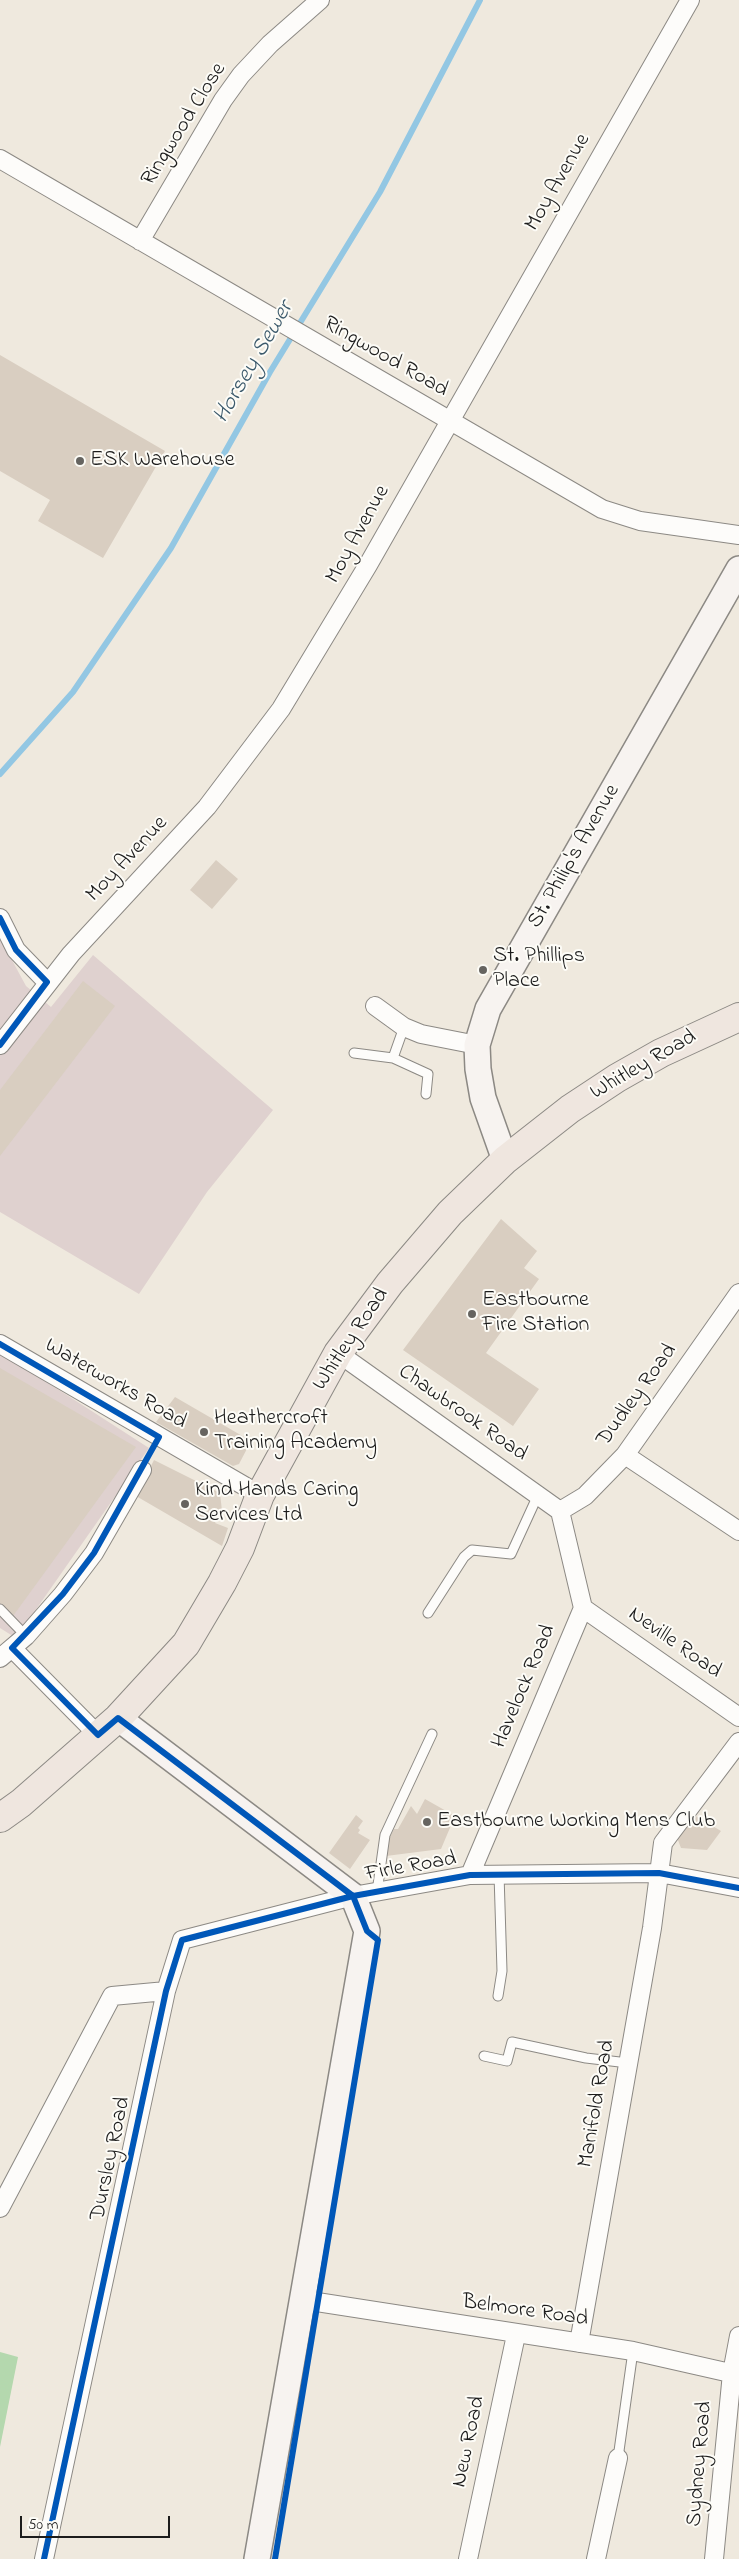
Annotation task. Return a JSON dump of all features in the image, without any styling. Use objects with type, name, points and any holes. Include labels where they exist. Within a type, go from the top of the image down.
[{"type":"main road","name":"Whitley Road","points":[[0,1818],[21,1803],[108,1726],[186,1644],[222,1583],[240,1548],[260,1495],[338,1353],[390,1283],[450,1213],[505,1160],[539,1132],[617,1078],[669,1049],[739,1017]]},
{"type":"street","name":"Ringwood Close","points":[[140,241],[223,100],[241,75],[270,44],[320,0]]},
{"type":"street","name":"Moy Avenue","points":[[0,1045],[47,982],[207,807],[281,709],[320,647],[690,0]]},
{"type":"street","name":"Ringwood Road","points":[[0,159],[448,422],[602,509],[640,520],[739,535]]},
{"type":"street","name":"St. Philip's Avenue","points":[[505,1160],[483,1098],[478,1070],[477,1045],[488,1009],[739,569]]},
{"type":"street","points":[[0,918],[16,950],[47,982]]},
{"type":"street","points":[[375,1006],[404,1027],[421,1034],[477,1045]]},
{"type":"street","name":"Dudley Road","points":[[560,1511],[585,1496],[625,1455],[739,1294]]},
{"type":"street","name":"Waterworks Road","points":[[0,1344],[260,1495]]},
{"type":"street","name":"Chawbrook Road","points":[[338,1353],[560,1511]]},
{"type":"street","points":[[625,1455],[739,1531]]},
{"type":"street","points":[[108,1726],[6,1653],[26,1636],[63,1594],[94,1553],[142,1470]]},
{"type":"street","name":"Havelock Road","points":[[470,1875],[583,1608],[560,1511]]},
{"type":"street","name":"Neville Road","points":[[583,1608],[739,1717]]},
{"type":"street","name":"Firle Road","points":[[108,1726],[365,1894],[470,1875],[499,1874],[659,1873],[739,1888]]},
{"type":"street","name":"Manifold Road","points":[[579,2343],[628,2063],[663,1843],[739,1742]]},
{"type":"street","points":[[257,2559],[304,2300],[367,1931],[365,1894]]},
{"type":"street","name":"Dursley Road","points":[[44,2559],[166,1990],[182,1940],[365,1894]]},
{"type":"street","points":[[0,2208],[112,1996],[166,1990]]},
{"type":"street","name":"Belmore Road","points":[[304,2300],[516,2335],[634,2351],[735,2374]]},
{"type":"street","name":"New Road","points":[[468,2559],[516,2335]]},
{"type":"street","name":"Sydney Road","points":[[714,2559],[739,2336]]},
{"type":"street","points":[[596,2559],[618,2458]]},
{"type":"lane","points":[[393,1058],[404,1027]]},
{"type":"lane","points":[[354,1053],[393,1058],[428,1074],[426,1094]]},
{"type":"lane","points":[[428,1613],[464,1557],[472,1550],[511,1554],[538,1495]]},
{"type":"lane","points":[[0,1609],[26,1636]]},
{"type":"lane","points":[[365,1894],[385,1835],[432,1734]]},
{"type":"lane","points":[[498,1996],[502,1971],[499,1874]]},
{"type":"lane","points":[[484,2056],[507,2061],[512,2042],[586,2058],[628,2063]]},
{"type":"lane","points":[[618,2458],[634,2351]]},
{"type":"shaded area","points":[[0,938],[26,986],[51,1007],[93,955],[273,1110],[207,1192],[139,1294],[0,1212]]},
{"type":"shaded area","points":[[0,1352],[149,1448],[16,1638],[0,1628]]},
{"type":"green space","points":[[0,2352],[18,2357],[0,2447]]},
{"type":"building","name":"ESK Warehouse","points":[[0,355],[165,451],[103,558],[38,521],[50,500],[0,471]]},
{"type":"building","points":[[216,860],[238,879],[212,909],[190,890]]},
{"type":"building","points":[[83,981],[115,1006],[0,1156],[0,1090]]},
{"type":"building","name":"Eastbourne Fire Station","points":[[501,1219],[537,1251],[524,1268],[539,1279],[486,1353],[539,1389],[513,1426],[403,1350]]},
{"type":"building","points":[[0,1368],[136,1447],[13,1616],[0,1610]]},
{"type":"building","name":"Heathercroft Training Academy","points":[[175,1397],[251,1441],[239,1464],[233,1466],[156,1422]]},
{"type":"building","name":"Kind Hands Caring Services Ltd","points":[[154,1460],[220,1493],[222,1511],[215,1523],[228,1528],[222,1546],[136,1496]]},
{"type":"building","name":"Eastbourne Working Mens Club","points":[[425,1799],[455,1816],[441,1849],[386,1856],[385,1847],[394,1829],[398,1829],[411,1806],[417,1814]]},
{"type":"building","points":[[356,1815],[363,1821],[358,1828],[360,1830],[358,1833],[370,1840],[350,1869],[329,1853]]},
{"type":"building","points":[[694,1815],[721,1831],[707,1850],[681,1848],[676,1835]]},
{"type":"waterway","name":"Horsey Sewer","points":[[0,774],[73,692],[171,548],[270,372],[380,192],[480,0]]},
{"type":"cycle path","points":[[0,918],[16,950],[47,982],[0,1045]]},
{"type":"cycle path","points":[[0,1344],[159,1437],[94,1553],[63,1594],[12,1648],[98,1735],[118,1718],[353,1896]]},
{"type":"cycle path","points":[[44,2559],[166,1991],[182,1940],[353,1896],[470,1875],[659,1873],[739,1888]]},
{"type":"cycle path","points":[[275,2559],[378,1940],[367,1931],[353,1896]]},
{"type":"place","name":"ESK Warehouse","points":[[80,461]]},
{"type":"place","name":"St. Phillips Place","points":[[483,970]]},
{"type":"place","name":"Eastbourne Fire Station","points":[[472,1314]]},
{"type":"place","name":"Heathercroft Training Academy","points":[[204,1432]]},
{"type":"place","name":"Kind Hands Caring Services Ltd","points":[[185,1504]]},
{"type":"place","name":"Eastbourne Working Mens Club","points":[[427,1822]]}]
